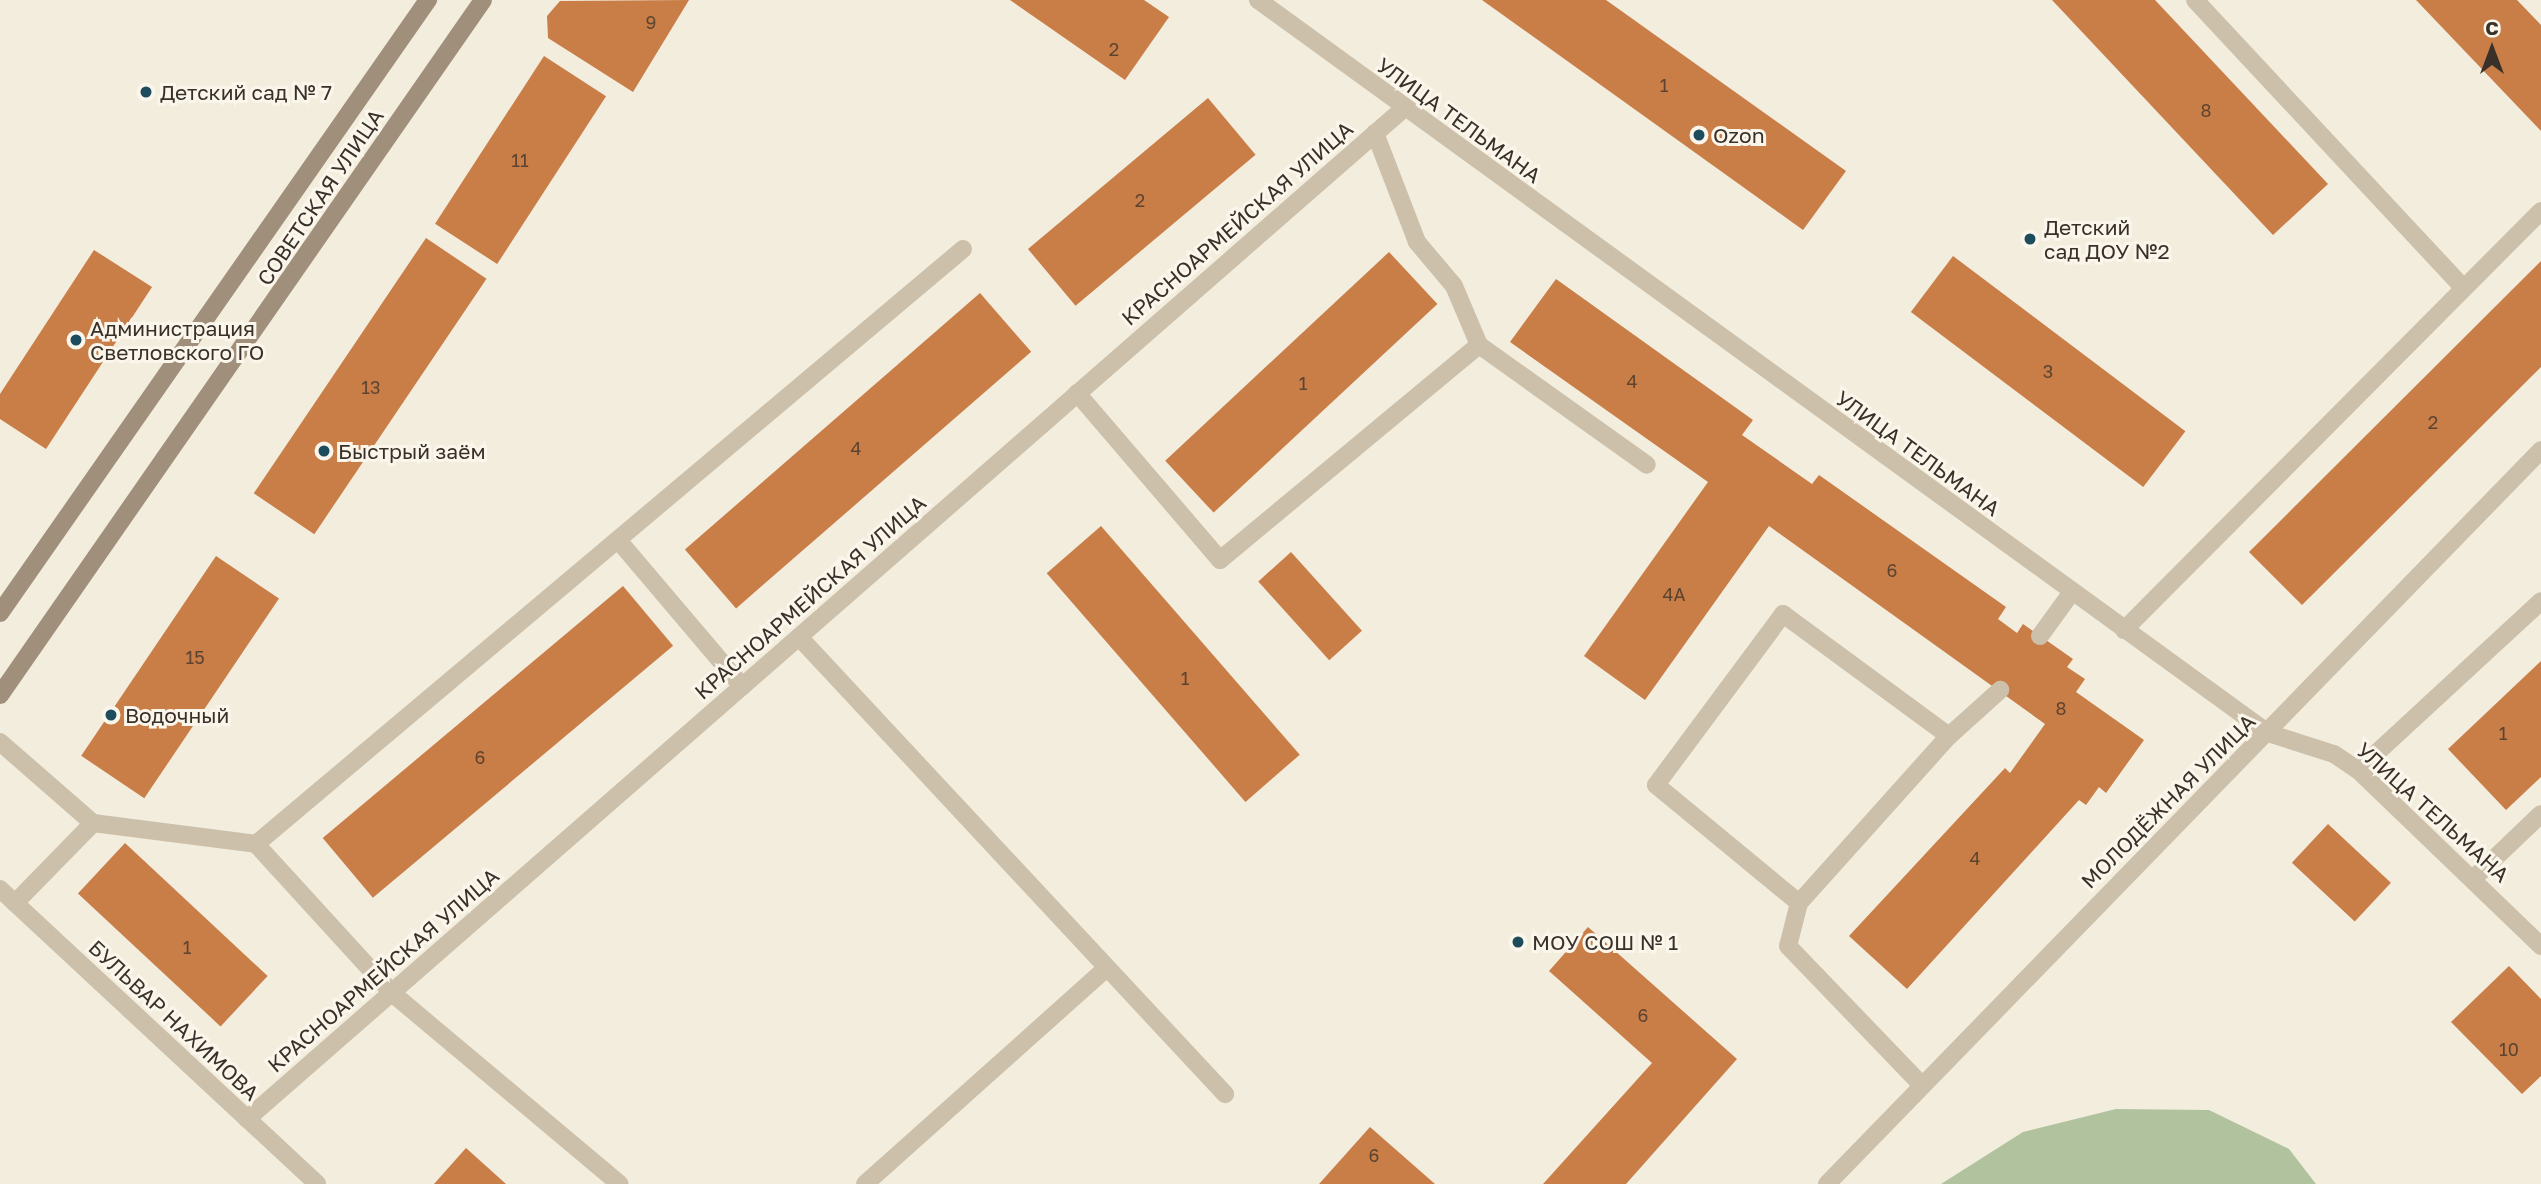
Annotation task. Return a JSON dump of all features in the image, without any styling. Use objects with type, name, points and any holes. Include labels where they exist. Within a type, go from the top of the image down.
[{"type":"main road","name":"СОВЕТСКАЯ УЛИЦА","points":[[0,613],[428,0]]},
{"type":"main road","name":"СОВЕТСКАЯ УЛИЦА","points":[[0,695],[484,0]]},
{"type":"street","name":"УЛИЦА ТЕЛЬМАНА","points":[[1258,0],[1403,108],[2268,733],[2334,754],[2358,770],[2476,877],[2541,946]]},
{"type":"street","points":[[2195,0],[2464,288]]},
{"type":"street","name":"КРАСНОАРМЕЙСКАЯ УЛИЦА","points":[[247,1119],[1403,108]]},
{"type":"street","points":[[1374,133],[1417,242],[1454,286],[1479,345],[1647,465]]},
{"type":"street","points":[[2124,629],[2541,211]]},
{"type":"street","points":[[256,844],[963,249]]},
{"type":"street","points":[[1077,393],[1220,560],[1479,345]]},
{"type":"street","name":"МОЛОДЁЖНАЯ УЛИЦА","points":[[1827,1184],[1920,1083],[2268,733],[2541,450]]},
{"type":"street","points":[[618,540],[742,686]]},
{"type":"street","points":[[2040,636],[2073,592]]},
{"type":"street","points":[[2358,770],[2541,601]]},
{"type":"street","points":[[1799,903],[1656,785],[1783,614],[1949,737]]},
{"type":"street","points":[[799,636],[1225,1094]]},
{"type":"street","points":[[1920,1083],[1787,946],[1799,903],[1949,737],[2000,690]]},
{"type":"street","points":[[0,743],[93,823],[256,844],[392,992],[620,1184]]},
{"type":"street","points":[[2476,877],[2541,814]]},
{"type":"street","points":[[15,903],[93,823]]},
{"type":"street","name":"БУЛЬВАР НАХИМОВА","points":[[0,889],[317,1184]]},
{"type":"street","points":[[865,1184],[1107,968]]},
{"type":"green space","points":[[2116,1109],[2209,1110],[2289,1149],[2316,1184],[1941,1184],[2023,1132]]},
{"type":"building","points":[[689,0],[633,92],[548,38],[547,16],[560,1]]},
{"type":"building","points":[[1010,0],[1144,0],[1169,17],[1125,80]]},
{"type":"building","points":[[1482,0],[1606,0],[1846,171],[1803,230]]},
{"type":"building","points":[[2052,0],[2155,0],[2328,184],[2273,235]]},
{"type":"building","points":[[2416,0],[2517,0],[2541,25],[2541,131]]},
{"type":"building","points":[[544,56],[606,96],[497,264],[435,224]]},
{"type":"building","points":[[1208,98],[1256,155],[1076,306],[1028,249]]},
{"type":"building","points":[[426,238],[487,279],[314,534],[254,493]]},
{"type":"building","name":"Администрация Светловского ГО","points":[[94,250],[152,287],[46,449],[0,419],[0,394]]},
{"type":"building","points":[[1389,252],[1437,304],[1214,513],[1165,461]]},
{"type":"building","points":[[1953,256],[2185,431],[2143,487],[1911,312]]},
{"type":"building","points":[[2541,261],[2541,367],[2302,605],[2249,552]]},
{"type":"building","points":[[1556,279],[1753,420],[1742,435],[1812,484],[1819,475],[2006,607],[1998,619],[2017,633],[2023,624],[2073,659],[2067,667],[2085,679],[2076,692],[2144,740],[2106,793],[2099,787],[2086,805],[2079,800],[1907,989],[1849,936],[2005,768],[2010,773],[2045,724],[1769,526],[1645,700],[1584,656],[1708,482],[1510,342]]},
{"type":"building","points":[[980,293],[1031,352],[736,608],[685,550]]},
{"type":"building","points":[[1101,526],[1300,755],[1245,802],[1047,573]]},
{"type":"building","points":[[1291,552],[1362,631],[1329,660],[1258,581]]},
{"type":"building","points":[[216,556],[279,598],[144,798],[81,756]]},
{"type":"building","points":[[623,586],[673,646],[373,898],[323,838]]},
{"type":"building","points":[[2541,661],[2541,777],[2506,810],[2448,749]]},
{"type":"building","points":[[2328,824],[2391,883],[2355,921],[2292,863]]},
{"type":"building","points":[[125,843],[268,976],[221,1026],[78,893]]},
{"type":"building","points":[[1588,927],[1737,1059],[1626,1184],[1543,1184],[1652,1063],[1549,971]]},
{"type":"building","points":[[2509,966],[2541,999],[2541,1076],[2522,1094],[2451,1022]]},
{"type":"building","points":[[1370,1127],[1435,1184],[1319,1184]]},
{"type":"building","points":[[466,1148],[506,1184],[434,1184]]},
{"type":"place","name":"Детский сад № 7","points":[[146,92]]},
{"type":"place","name":"Ozon","points":[[1699,135]]},
{"type":"place","name":"Детский сад ДОУ №2","points":[[2030,239]]},
{"type":"place","name":"Администрация Светловского ГО","points":[[76,340]]},
{"type":"place","name":"Быстрый заём","points":[[324,451]]},
{"type":"place","name":"Водочный","points":[[111,715]]},
{"type":"place","name":"МОУ СОШ № 1","points":[[1518,942]]}]
